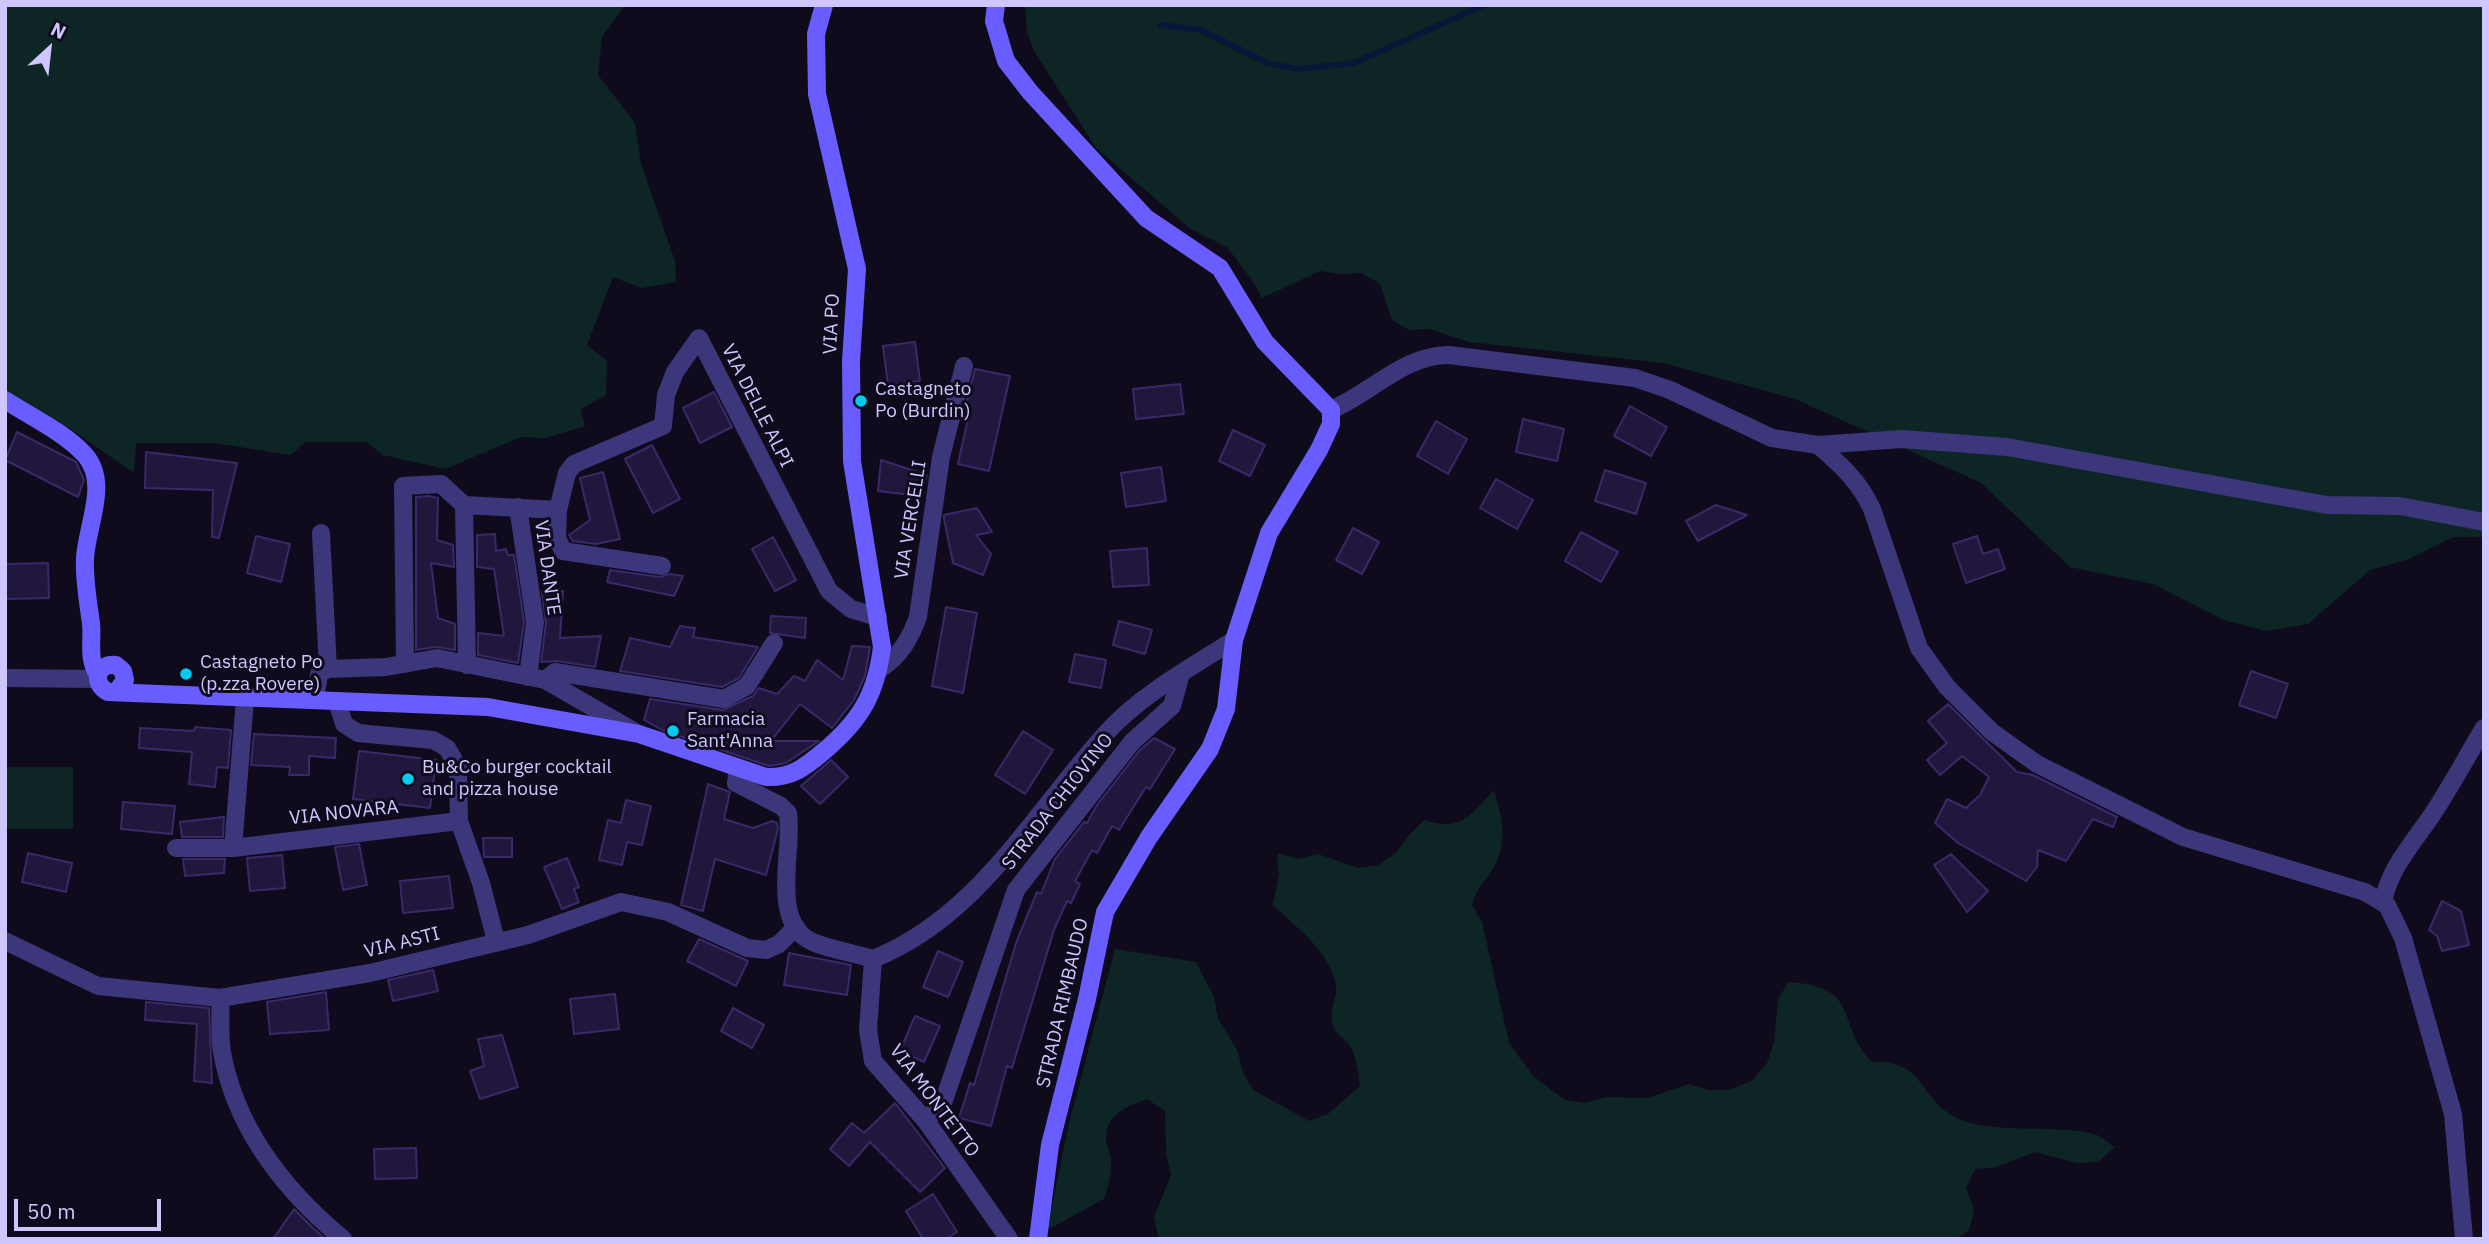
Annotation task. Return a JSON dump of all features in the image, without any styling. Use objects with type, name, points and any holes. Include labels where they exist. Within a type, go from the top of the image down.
[{"type":"street","name":"VIA PO","points":[[167,692],[245,699],[488,707],[639,734],[766,777],[782,778],[798,772],[833,744],[860,715],[880,669],[882,647],[852,461],[851,361],[856,269],[817,94],[816,34],[824,5]]},
{"type":"street","points":[[996,5],[994,21],[1006,61],[1030,92],[1146,218],[1220,268],[1265,342],[1331,410],[1409,365],[1436,354],[1448,355],[1635,378],[1670,390],[1772,438],[1818,445],[1902,439],[2007,447],[2327,505],[2400,506],[2484,522]]},
{"type":"street","name":"VIA DELLE ALPI","points":[[558,510],[567,472],[574,464],[663,426],[666,395],[699,338],[829,591],[851,609],[878,617]]},
{"type":"street","name":"VIA VERCELLI","points":[[880,669],[893,661],[910,638],[918,617],[941,457],[964,366]]},
{"type":"street","points":[[5,400],[72,444],[92,467],[96,478],[94,507],[85,559],[92,633],[107,672],[125,680],[117,691],[130,694],[167,692]]},
{"type":"street","name":"STRADA RIMBAUDO","points":[[1038,1239],[1050,1145],[1087,999],[1105,912],[1149,837],[1210,749],[1226,709],[1234,640],[1269,533],[1320,450],[1331,424],[1331,410]]},
{"type":"street","points":[[1818,445],[1847,469],[1862,488],[1872,509],[1919,648],[1947,687],[1992,733],[2037,764],[2183,837],[2365,892],[2383,903],[2403,938],[2453,1114],[2464,1239]]},
{"type":"street","points":[[405,664],[403,486],[441,484],[464,505],[558,510],[557,538],[563,551],[662,566]]},
{"type":"street","points":[[464,505],[467,665]]},
{"type":"street","name":"VIA DANTE","points":[[518,508],[536,622],[536,678]]},
{"type":"street","points":[[321,533],[328,669]]},
{"type":"street","name":"STRADA CHIOVINO","points":[[873,958],[924,934],[1001,864],[1109,730],[1135,706],[1234,640]]},
{"type":"street","points":[[536,678],[555,672],[724,699],[747,687],[774,643]]},
{"type":"street","points":[[315,700],[319,674],[328,669],[405,664],[437,657],[536,678],[639,734]]},
{"type":"street","points":[[5,678],[107,672],[167,692]]},
{"type":"street","name":"STRADA CHIOVINO","points":[[926,1121],[944,1100],[1016,890],[1132,742],[1172,706],[1180,677]]},
{"type":"street","points":[[233,848],[245,699]]},
{"type":"street","points":[[337,701],[344,724],[358,733],[433,740],[447,748],[458,767],[459,821],[481,883],[496,941]]},
{"type":"street","points":[[2383,903],[2386,887],[2397,866],[2470,756],[2484,728]]},
{"type":"street","points":[[738,768],[736,782],[781,806],[788,813],[786,907],[796,927],[812,942],[873,958]]},
{"type":"street","name":"VIA NOVARA","points":[[176,848],[233,848],[459,821]]},
{"type":"street","name":"VIA ASTI","points":[[5,941],[97,986],[220,998],[370,974],[528,935],[621,902],[668,912],[747,948],[766,950],[779,944],[796,927]]},
{"type":"street","name":"VIA MONTETTO","points":[[873,958],[868,1030],[873,1061],[926,1121],[1009,1239]]},
{"type":"street","points":[[220,998],[222,1049],[230,1088],[262,1155],[305,1207],[343,1239]]},
{"type":"green space","points":[[5,5],[625,5],[602,37],[598,75],[635,123],[641,164],[675,261],[676,282],[641,288],[613,277],[587,345],[607,361],[606,395],[581,409],[585,426],[546,438],[521,437],[445,469],[383,455],[366,442],[306,442],[290,455],[214,443],[136,443],[134,473],[72,430],[5,391]]},
{"type":"green space","points":[[1025,5],[2484,5],[2484,537],[2453,537],[2409,559],[2370,570],[2308,624],[2266,631],[2224,620],[2153,584],[2070,567],[1981,483],[1795,399],[1663,363],[1469,342],[1429,329],[1409,330],[1392,320],[1380,284],[1362,273],[1320,271],[1262,298],[1227,247],[1191,229],[1096,148],[1034,51],[1027,32]]},
{"type":"green space","points":[[5,767],[73,767],[73,829],[5,829]]},
{"type":"green space","points":[[1494,790],[1502,829],[1501,848],[1494,867],[1479,888],[1472,905],[1482,922],[1509,1043],[1533,1076],[1565,1100],[1584,1103],[1606,1097],[1648,1098],[1689,1084],[1709,1090],[1729,1090],[1753,1080],[1767,1063],[1774,1043],[1778,1000],[1788,982],[1812,985],[1828,991],[1838,999],[1861,1048],[1872,1062],[1889,1063],[1911,1073],[1942,1108],[1953,1116],[1985,1126],[2082,1132],[2097,1135],[2115,1147],[2098,1162],[2077,1163],[2035,1152],[1996,1167],[1975,1169],[1966,1188],[1974,1210],[1969,1230],[1956,1239],[1159,1239],[1154,1217],[1171,1175],[1166,1153],[1165,1111],[1147,1099],[1125,1108],[1110,1123],[1106,1138],[1111,1170],[1104,1199],[1047,1230],[1069,1123],[1115,949],[1196,962],[1214,997],[1218,1018],[1238,1052],[1243,1073],[1253,1090],[1309,1121],[1328,1114],[1360,1086],[1357,1065],[1349,1044],[1337,1033],[1332,1022],[1336,986],[1328,962],[1311,941],[1273,905],[1279,874],[1277,853],[1298,859],[1318,854],[1358,868],[1378,865],[1396,853],[1424,820],[1456,823],[1471,814]]},
{"type":"building","points":[[915,342],[920,381],[888,385],[883,346]]},
{"type":"building","points":[[975,369],[1010,376],[989,471],[958,464],[970,409],[965,408]]},
{"type":"building","points":[[1180,384],[1184,414],[1136,419],[1133,389]]},
{"type":"building","points":[[714,392],[732,427],[700,443],[683,408]]},
{"type":"building","points":[[1630,406],[1667,427],[1651,456],[1614,436]]},
{"type":"building","points":[[1523,419],[1564,429],[1557,461],[1516,452]]},
{"type":"building","points":[[1436,421],[1467,439],[1448,474],[1417,456]]},
{"type":"building","points":[[1233,430],[1265,445],[1250,476],[1219,461]]},
{"type":"building","points":[[17,432],[76,462],[84,480],[78,497],[5,460]]},
{"type":"building","points":[[652,445],[680,499],[653,513],[625,459]]},
{"type":"building","points":[[146,452],[237,463],[219,538],[212,537],[213,490],[145,488]]},
{"type":"building","points":[[881,460],[927,475],[920,496],[878,491]]},
{"type":"building","points":[[1161,467],[1166,501],[1126,507],[1121,473]]},
{"type":"building","points":[[1605,470],[1646,483],[1636,514],[1595,501]]},
{"type":"building","points":[[603,472],[620,539],[596,544],[573,541],[569,535],[590,520],[580,478]]},
{"type":"building","points":[[1496,479],[1533,500],[1517,529],[1480,508]]},
{"type":"building","points":[[416,497],[438,498],[437,540],[453,545],[454,567],[431,563],[438,618],[455,624],[455,650],[436,647],[416,650]]},
{"type":"building","points":[[1716,505],[1747,515],[1698,541],[1686,521]]},
{"type":"building","points":[[977,508],[992,532],[976,535],[991,554],[983,575],[953,563],[944,519],[944,515]]},
{"type":"building","points":[[1353,528],[1379,542],[1362,574],[1336,560]]},
{"type":"building","points":[[1581,532],[1618,552],[1601,582],[1565,561]]},
{"type":"building","points":[[495,534],[496,551],[506,549],[508,555],[514,555],[524,622],[518,663],[478,655],[478,633],[504,636],[494,569],[477,567],[477,535]]},
{"type":"building","points":[[256,536],[290,544],[281,582],[247,573]]},
{"type":"building","points":[[1977,536],[1983,554],[1998,549],[2005,569],[1966,583],[1953,544]]},
{"type":"building","points":[[773,537],[796,580],[775,591],[752,549]]},
{"type":"building","points":[[1147,548],[1149,585],[1113,587],[1110,551]]},
{"type":"building","points":[[48,563],[49,598],[5,599],[5,564]]},
{"type":"building","points":[[610,570],[660,577],[670,574],[683,576],[674,596],[607,582]]},
{"type":"building","points":[[563,591],[560,638],[601,636],[595,667],[557,661],[541,662],[546,623],[542,592]]},
{"type":"building","points":[[946,607],[977,613],[963,693],[932,686]]},
{"type":"building","points":[[771,616],[806,618],[805,638],[770,633]]},
{"type":"building","points":[[1119,621],[1152,630],[1145,654],[1113,645]]},
{"type":"building","points":[[680,626],[695,628],[693,637],[758,647],[739,678],[722,687],[620,671],[630,638],[670,647]]},
{"type":"building","points":[[852,646],[870,647],[865,676],[854,700],[832,728],[800,704],[771,741],[819,741],[786,763],[769,766],[662,730],[644,720],[650,699],[723,710],[753,696],[759,688],[777,694],[794,676],[805,681],[817,660],[843,680]]},
{"type":"building","points":[[1075,654],[1106,660],[1101,688],[1069,682]]},
{"type":"building","points":[[2251,671],[2288,684],[2276,718],[2239,705]]},
{"type":"building","points":[[1948,704],[2017,772],[2033,775],[2117,817],[2113,827],[2093,819],[2066,861],[2038,850],[2037,867],[2026,881],[1958,843],[1935,823],[1947,799],[1966,808],[1980,795],[1989,777],[1962,756],[1940,775],[1927,760],[1947,743],[1928,721]]},
{"type":"building","points":[[195,727],[231,730],[228,768],[217,767],[215,787],[189,784],[192,752],[139,748],[140,728],[194,731]]},
{"type":"building","points":[[1023,731],[1053,750],[1025,794],[995,775]]},
{"type":"building","points":[[254,734],[336,738],[335,758],[309,756],[309,775],[289,775],[290,767],[251,765]]},
{"type":"building","points":[[1154,738],[1175,749],[1150,789],[1146,787],[1119,830],[1112,826],[1097,853],[1092,850],[1075,881],[1080,884],[1071,903],[1067,901],[1054,930],[1012,1068],[1007,1066],[991,1126],[959,1118],[970,1083],[974,1085],[1016,943],[1037,892],[1041,894],[1055,859],[1084,822],[1087,823],[1097,805],[1140,750]]},
{"type":"building","points":[[359,751],[436,760],[430,808],[353,799]]},
{"type":"building","points":[[831,760],[848,777],[820,804],[801,786]]},
{"type":"building","points":[[708,784],[730,792],[724,819],[753,828],[772,821],[777,823],[778,829],[766,875],[715,859],[703,911],[681,905]]},
{"type":"building","points":[[626,800],[651,806],[642,845],[627,842],[622,865],[599,860],[608,820],[621,823]]},
{"type":"building","points":[[123,802],[175,806],[172,834],[121,829]]},
{"type":"building","points":[[224,817],[223,837],[182,837],[180,822]]},
{"type":"building","points":[[483,838],[512,838],[512,857],[484,857]]},
{"type":"building","points":[[359,844],[367,885],[343,890],[335,847]]},
{"type":"building","points":[[28,853],[72,863],[66,892],[22,882]]},
{"type":"building","points":[[1951,854],[1988,891],[1967,912],[1934,865]]},
{"type":"building","points":[[282,855],[285,888],[250,891],[247,858]]},
{"type":"building","points":[[567,858],[579,887],[574,889],[579,902],[562,909],[544,867]]},
{"type":"building","points":[[183,859],[225,859],[224,873],[185,876]]},
{"type":"building","points":[[449,876],[453,908],[403,913],[400,881]]},
{"type":"building","points":[[2442,901],[2461,911],[2469,945],[2442,951],[2437,936],[2429,930]]},
{"type":"building","points":[[699,939],[748,961],[736,986],[687,961]]},
{"type":"building","points":[[938,951],[963,962],[948,997],[923,987]]},
{"type":"building","points":[[789,953],[851,965],[847,995],[784,985]]},
{"type":"building","points":[[433,970],[438,991],[393,1001],[388,980]]},
{"type":"building","points":[[326,992],[329,1030],[270,1034],[267,1002]]},
{"type":"building","points":[[615,994],[619,1029],[574,1034],[570,999]]},
{"type":"building","points":[[146,1002],[209,1008],[212,1083],[194,1081],[197,1024],[145,1020]]},
{"type":"building","points":[[733,1008],[764,1025],[752,1048],[721,1031]]},
{"type":"building","points":[[915,1016],[940,1026],[924,1062],[900,1051]]},
{"type":"building","points":[[502,1035],[518,1087],[480,1099],[470,1071],[484,1066],[478,1039]]},
{"type":"building","points":[[895,1103],[945,1168],[920,1192],[870,1142],[849,1166],[830,1149],[852,1123],[864,1133]]},
{"type":"building","points":[[416,1148],[417,1178],[375,1179],[374,1149]]},
{"type":"building","points":[[933,1194],[957,1232],[946,1239],[923,1239],[906,1211]]},
{"type":"building","points":[[294,1209],[314,1229],[325,1239],[273,1239]]},
{"type":"waterway","points":[[1161,25],[1201,30],[1269,64],[1300,69],[1354,63],[1484,5]]},
{"type":"place","name":"Castagneto Po (Burdin)","points":[[861,401]]},
{"type":"place","name":"Castagneto Po (p.zza Rovere)","points":[[186,674]]},
{"type":"place","name":"Farmacia Sant'Anna","points":[[673,731]]},
{"type":"place","name":"Bu&Co burger cocktail and pizza house","points":[[408,779]]}]
